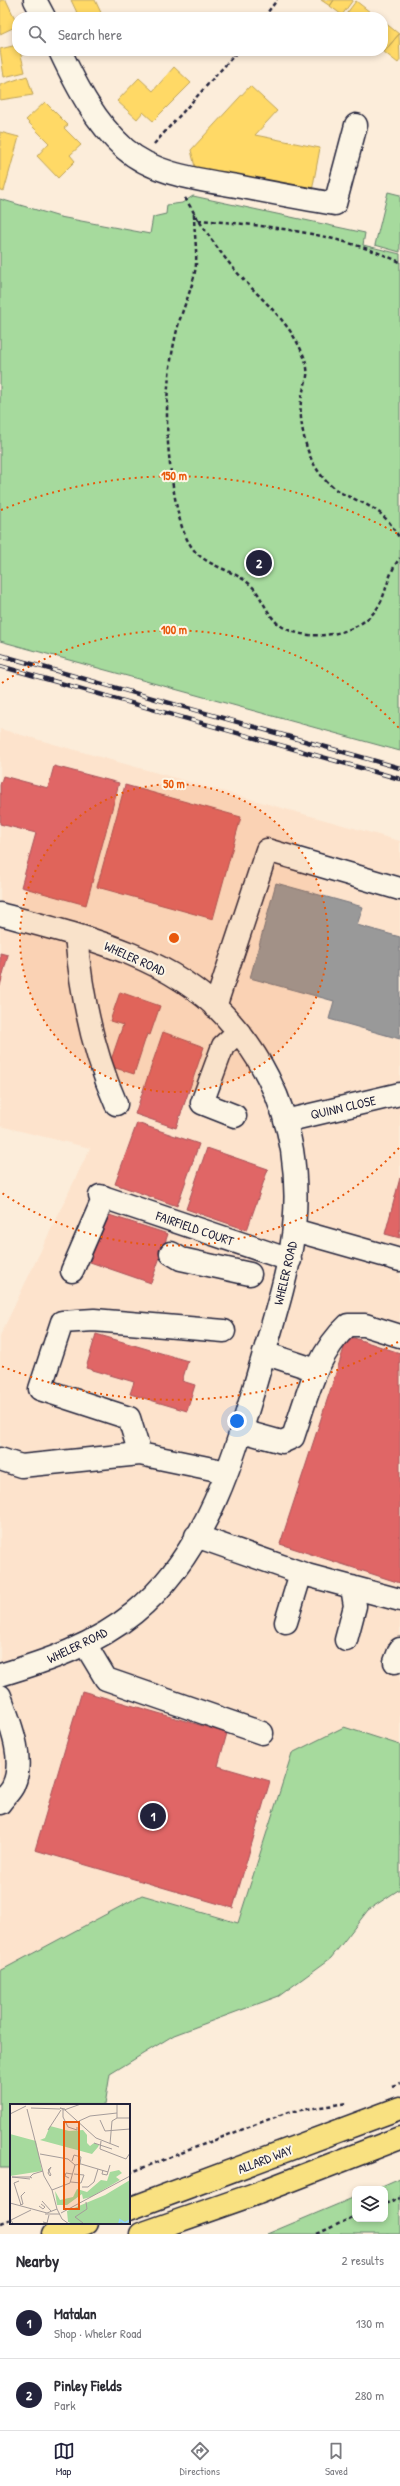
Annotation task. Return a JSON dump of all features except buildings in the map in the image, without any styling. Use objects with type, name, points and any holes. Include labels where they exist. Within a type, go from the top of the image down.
[{"type":"main road","name":"ALLARD WAY","points":[[130,2208],[400,2108]]},
{"type":"main road","points":[[141,2234],[258,2193],[400,2138]]},
{"type":"main road","points":[[54,2234],[83,2224]]},
{"type":"street","points":[[35,0],[41,12]]},
{"type":"street","points":[[62,56],[80,93],[101,122],[126,150],[177,175],[335,204],[356,125]]},
{"type":"street","points":[[214,1007],[267,850],[400,889]]},
{"type":"street","name":"WHELER ROAD","points":[[0,914],[111,946],[160,966],[214,1007],[238,1032],[263,1067],[285,1121],[295,1180],[294,1230],[290,1260],[242,1431],[217,1497],[196,1536],[166,1580],[134,1613],[84,1644],[47,1661],[0,1675]]},
{"type":"street","points":[[76,935],[80,983],[90,1032],[104,1077],[116,1104]]},
{"type":"street","points":[[235,1116],[202,1103],[222,1046],[238,1032]]},
{"type":"street","name":"QUINN CLOSE","points":[[285,1121],[400,1094]]},
{"type":"street","name":"FAIRFIELD COURT","points":[[72,1271],[102,1196],[290,1260]]},
{"type":"street","points":[[194,1227],[176,1256],[250,1274]]},
{"type":"street","points":[[294,1230],[400,1260]]},
{"type":"street","points":[[140,1454],[129,1418],[40,1389],[62,1322],[94,1320],[224,1331]]},
{"type":"street","points":[[242,1431],[282,1442],[290,1440],[293,1437],[316,1370],[335,1339],[348,1325],[365,1325],[400,1336]]},
{"type":"street","points":[[264,1353],[316,1370]]},
{"type":"street","points":[[0,1459],[20,1466],[140,1454],[227,1472]]},
{"type":"street","points":[[196,1536],[301,1573],[400,1600]]},
{"type":"street","points":[[286,1622],[301,1573]]},
{"type":"street","points":[[346,1640],[355,1606],[352,1587]]},
{"type":"street","points":[[84,1644],[106,1679],[262,1733]]},
{"type":"street","points":[[0,1696],[8,1718],[18,1759],[18,1772],[13,1787],[0,1803]]},
{"type":"path","points":[[268,12],[277,0]]},
{"type":"path","points":[[141,158],[233,56]]},
{"type":"path","points":[[177,175],[185,198],[198,220],[236,271],[282,320],[301,350],[309,377],[301,400],[301,414],[306,441],[314,465],[329,485],[342,495],[378,512],[391,524],[400,539]]},
{"type":"path","points":[[194,214],[196,263],[193,279],[176,332],[171,362],[166,430],[173,483],[182,525],[190,546],[204,560],[231,572],[252,585],[277,623],[297,633],[310,635],[349,628],[369,618],[381,602],[390,573],[400,558]]},
{"type":"path","points":[[198,220],[245,224],[340,240],[368,248],[400,262]]},
{"type":"path","points":[[386,2089],[400,2083]]},
{"type":"path","points":[[130,2173],[288,2112],[352,2103]]},
{"type":"path","points":[[388,2203],[400,2198]]},
{"type":"path","points":[[317,2234],[352,2217]]},
{"type":"path","points":[[0,2223],[10,2219]]},
{"type":"shaded area","points":[[0,729],[400,841],[400,1745],[344,1727],[292,1753],[238,1923],[142,1895],[0,1971],[0,1336],[90,1148],[0,1126]]},
{"type":"green space","points":[[388,192],[400,195],[400,252],[375,245]]},
{"type":"green space","points":[[193,196],[365,233],[363,245],[400,254],[400,751],[0,641],[0,199],[60,217],[150,234],[153,217],[166,214],[167,205],[182,203]]},
{"type":"green space","points":[[344,1727],[400,1745],[400,1889],[368,1910],[331,1958],[279,1996],[174,2035],[110,2074],[105,2104],[10,2104],[10,2168],[0,2168],[0,1971],[142,1895],[238,1923],[292,1753]]},
{"type":"green space","points":[[400,2178],[400,2234],[267,2234],[352,2198],[352,2222],[388,2222],[388,2186],[382,2186]]},
{"type":"railway","points":[[0,655],[400,768]]},
{"type":"railway","points":[[0,666],[400,779]]},
{"type":"place","name":"Pinley Fields","points":[[259,563]]},
{"type":"place","name":"Matalan","points":[[153,1816]]}]
